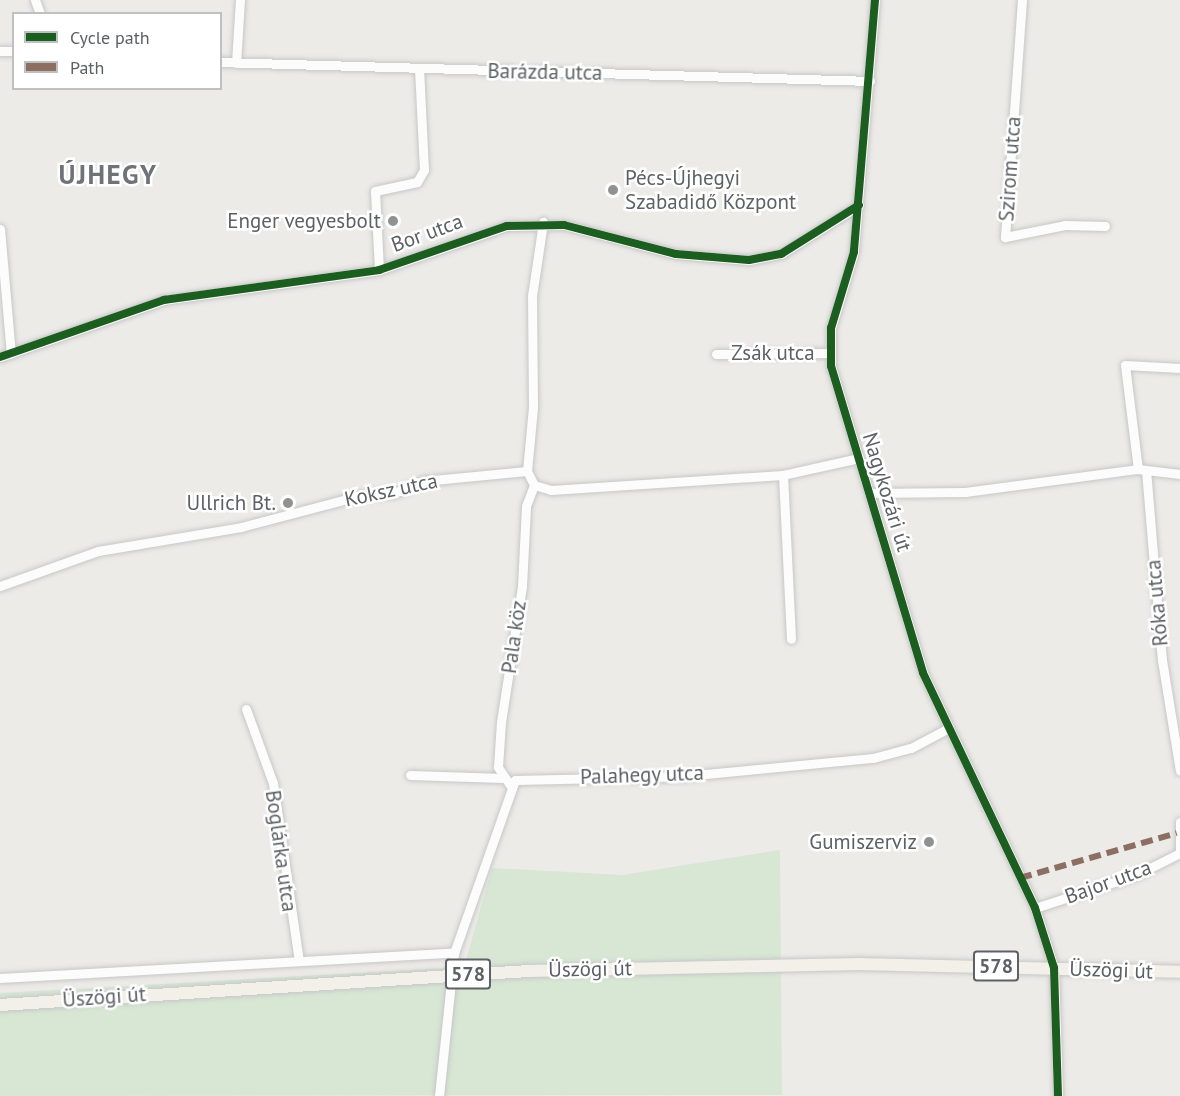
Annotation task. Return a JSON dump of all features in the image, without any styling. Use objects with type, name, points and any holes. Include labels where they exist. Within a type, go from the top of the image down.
[{"type":"main road","name":"Üszögi út","points":[[0,1005],[452,974],[859,964],[1180,972]]},
{"type":"street","points":[[236,63],[240,0]]},
{"type":"street","name":"Nagykozári út","points":[[875,0],[859,206],[830,353],[869,493],[946,729],[1035,908],[1054,968],[1058,1096]]},
{"type":"street","name":"Szirom utca","points":[[1023,0],[1005,237],[1065,225],[1105,226]]},
{"type":"street","name":"Barázda utca","points":[[222,62],[870,81]]},
{"type":"street","points":[[379,270],[375,192],[422,178],[419,68]]},
{"type":"street","name":"Bor utca","points":[[0,357],[164,300],[379,270],[475,235],[543,222],[676,254],[749,260],[781,254],[859,206]]},
{"type":"street","points":[[543,222],[532,296],[533,407],[527,471],[534,485],[551,490],[783,476],[859,458]]},
{"type":"street","points":[[0,229],[10,354]]},
{"type":"street","name":"Zsák utca","points":[[716,354],[830,353]]},
{"type":"street","name":"Róka utca","points":[[1180,368],[1125,364],[1142,470],[1162,660],[1180,771]]},
{"type":"street","points":[[869,493],[964,492],[1142,470],[1180,474]]},
{"type":"street","name":"Koksz utca","points":[[0,586],[98,551],[241,527],[358,496],[394,493],[423,481],[527,471]]},
{"type":"street","points":[[783,476],[791,639]]},
{"type":"street","name":"Pala köz","points":[[507,782],[498,767],[501,722],[522,586],[526,506],[534,485]]},
{"type":"street","name":"Boglárka utca","points":[[246,709],[273,783],[299,961]]},
{"type":"street","name":"Palahegy utca","points":[[411,775],[507,782],[521,778],[685,776],[873,758],[911,748],[946,729]]},
{"type":"street","points":[[439,1096],[454,953],[507,782]]},
{"type":"street","points":[[1180,822],[1178,833],[1180,853]]},
{"type":"street","name":"Bajor utca","points":[[1035,908],[1136,875],[1180,853]]},
{"type":"street","points":[[0,978],[454,953]]},
{"type":"green space","points":[[780,850],[782,1095],[0,1096],[0,993],[464,967],[492,868],[622,875]]},
{"type":"marked path","points":[[1020,878],[1177,833]]},
{"type":"cycle path","points":[[875,0],[854,252],[831,328],[831,366],[923,673],[1035,908],[1054,968],[1058,1096]]},
{"type":"cycle path","points":[[0,357],[164,300],[379,270],[507,226],[564,225],[676,254],[749,260],[781,254],[859,205]]},
{"type":"place","name":"Pécs-Újhegyi Szabadidő Központ","points":[[613,190]]},
{"type":"place","name":"Enger vegyesbolt","points":[[393,221]]},
{"type":"place","name":"Ullrich Bt.","points":[[288,503]]},
{"type":"place","name":"Gumiszerviz","points":[[929,842]]},
{"type":"district","name":"ÚJHEGY","points":[[108,175]]}]
